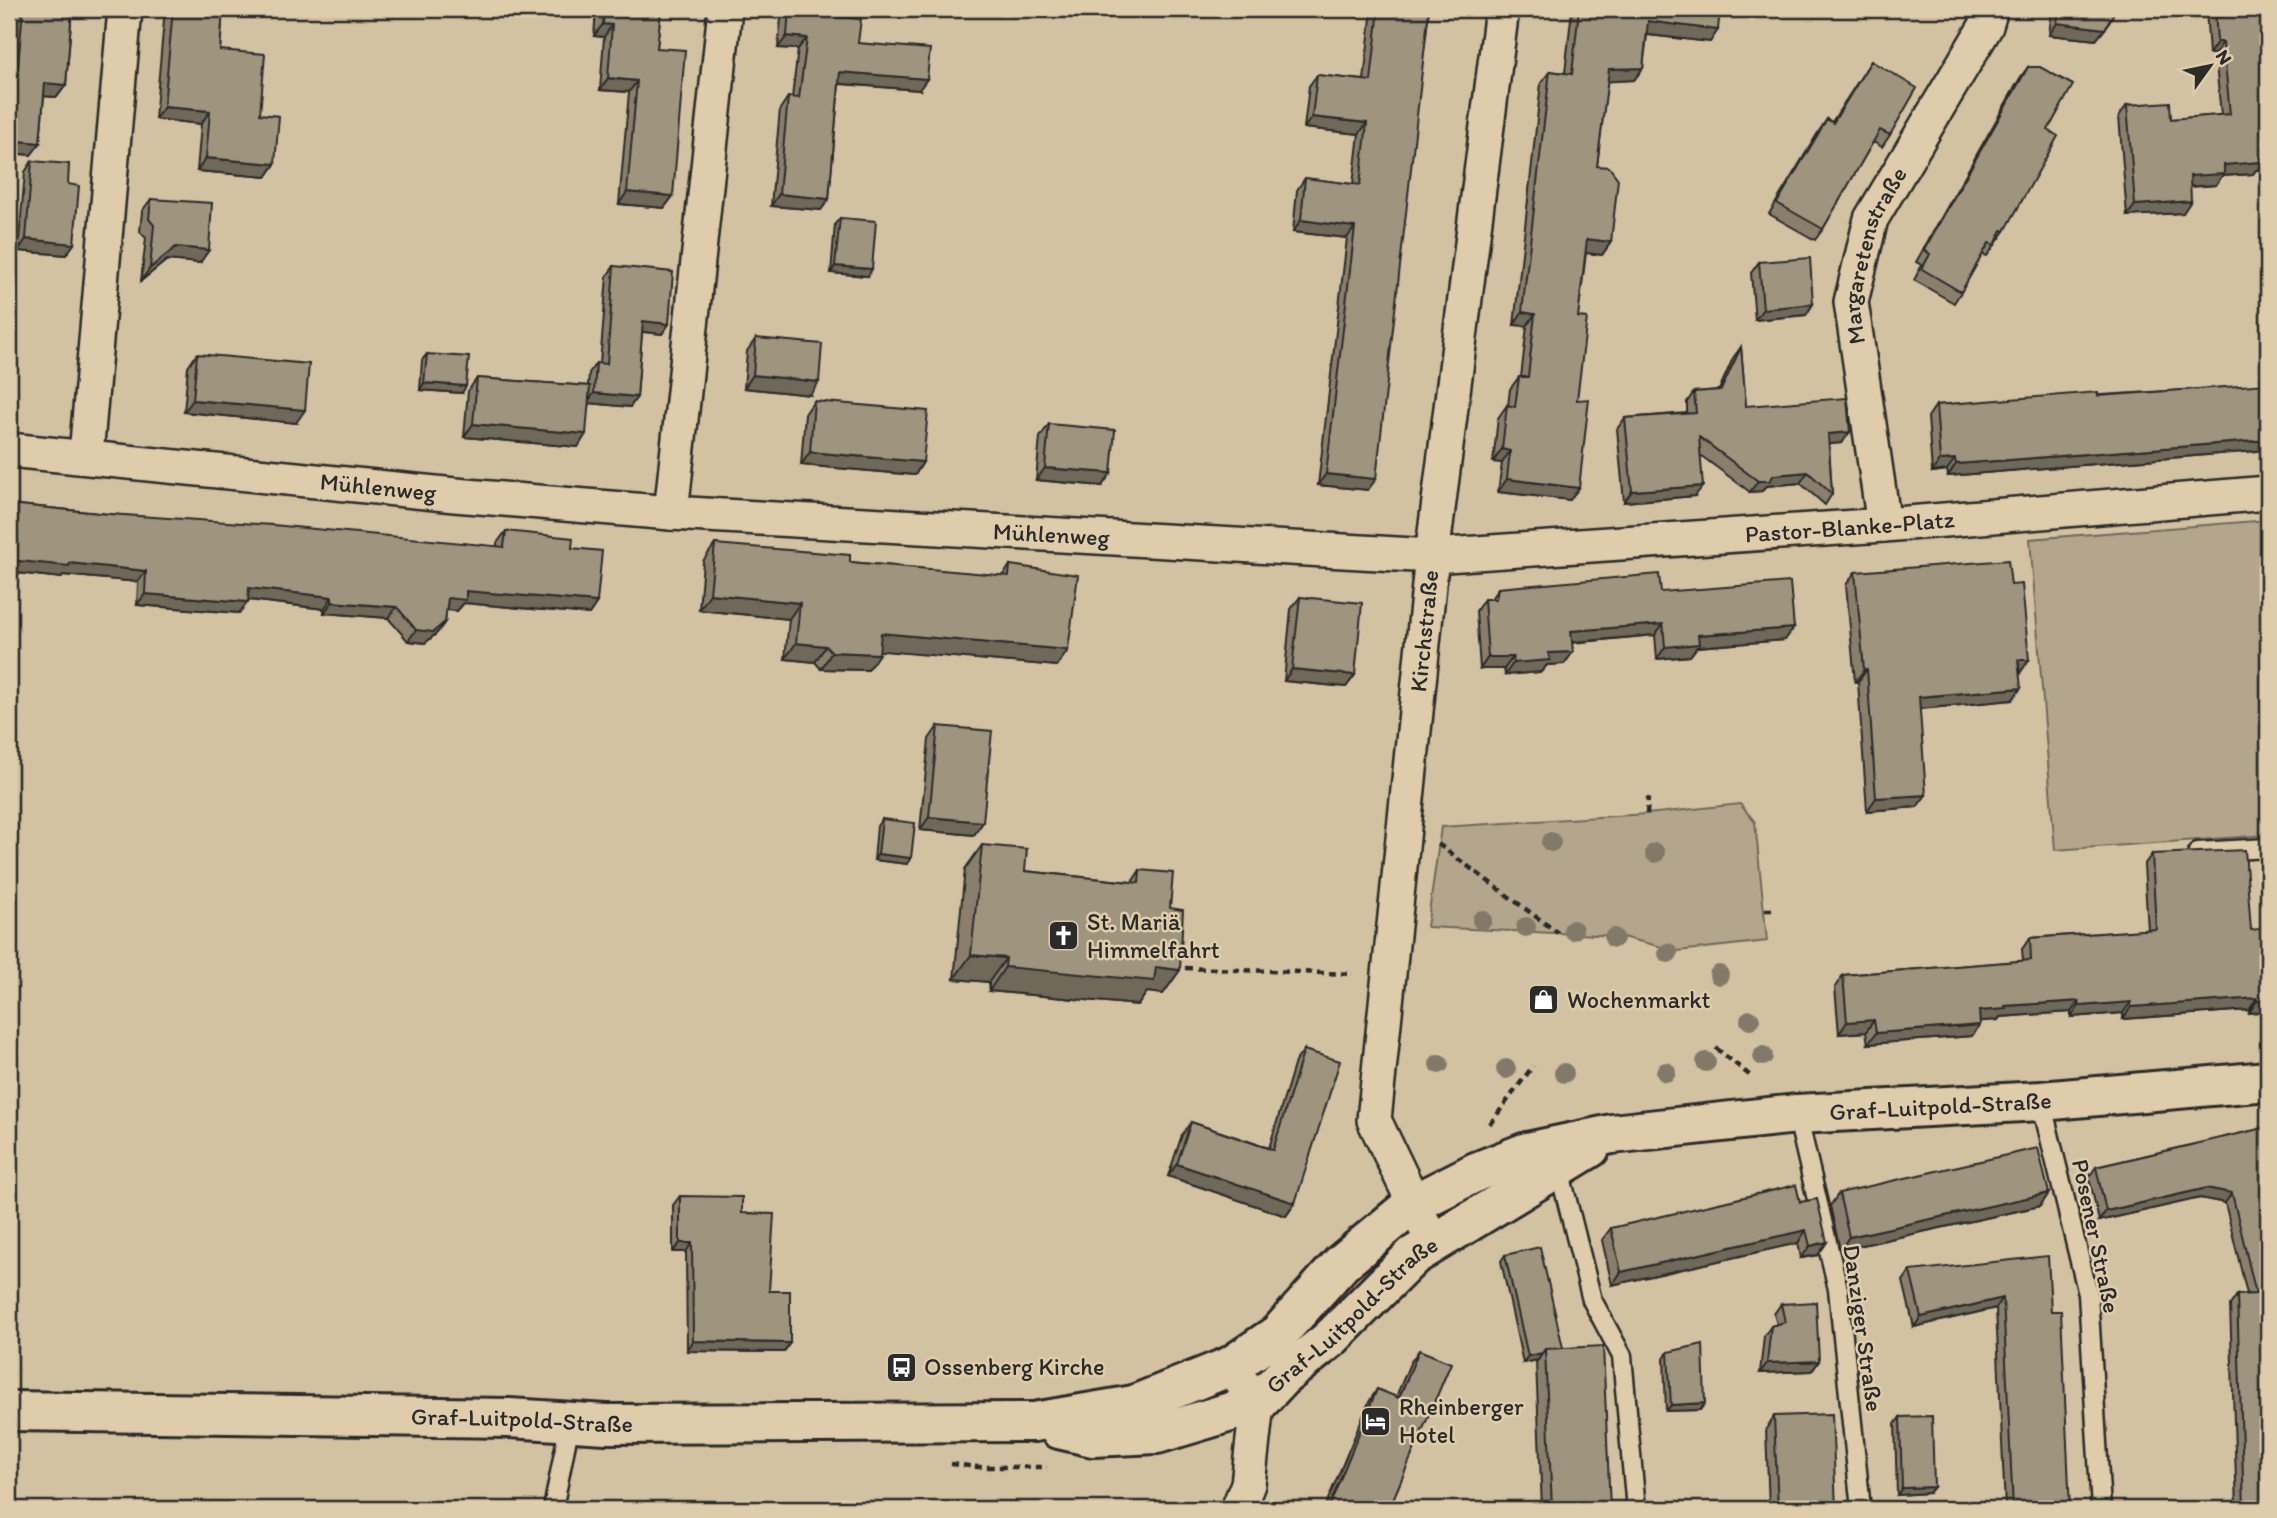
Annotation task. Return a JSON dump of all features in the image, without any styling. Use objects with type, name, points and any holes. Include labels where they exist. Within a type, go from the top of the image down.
[{"type":"street","points":[[86,455],[125,9]]},
{"type":"street","points":[[671,513],[725,9]]},
{"type":"street","name":"Kirchstraße","points":[[1433,1243],[1374,1120],[1432,556],[1502,9]]},
{"type":"street","name":"Margaretenstraße","points":[[1884,525],[1851,302],[1871,219],[1986,26],[1990,9]]},
{"type":"street","name":"Mühlenweg","points":[[9,450],[86,455],[455,495],[671,513],[1432,556]]},
{"type":"street","name":"Pastor-Blanke-Platz","points":[[1432,556],[1884,525],[2268,493]]},
{"type":"street","name":"Graf-Luitpold-Straße","points":[[9,1411],[569,1422],[1034,1422],[1134,1405],[1231,1366],[1278,1334],[1342,1263],[1413,1204],[1476,1172],[1556,1156],[1612,1134],[1797,1114],[2041,1101],[2268,1081]]},
{"type":"street","name":"Graf-Luitpold-Straße","points":[[1034,1422],[1093,1437],[1157,1434],[1257,1404],[1281,1378],[1330,1339],[1413,1256],[1556,1156]]},
{"type":"street","points":[[1231,1366],[1257,1404],[1248,1484],[1238,1509]]},
{"type":"lane","points":[[2196,852],[2268,848]]},
{"type":"lane","name":"Posener Straße","points":[[2041,1101],[2088,1294],[2101,1509]]},
{"type":"lane","name":"Danziger Straße","points":[[1797,1114],[1838,1289],[1861,1509]]},
{"type":"lane","points":[[1556,1156],[1592,1300],[1622,1356],[1636,1509]]},
{"type":"lane","points":[[553,1509],[569,1422]]},
{"type":"path","points":[[1647,814],[1648,797]]},
{"type":"path","points":[[1404,818],[1558,933]]},
{"type":"path","points":[[1765,910],[1773,910]]},
{"type":"path","points":[[1185,968],[1389,975]]},
{"type":"path","points":[[1476,1172],[1483,1133],[1533,1066]]},
{"type":"shaded area","points":[[2268,520],[2268,835],[2055,850],[2030,539]]},
{"type":"shaded area","points":[[1740,804],[1755,822],[1767,941],[1678,951],[1618,936],[1427,927],[1441,827],[1647,814]]},
{"type":"building","points":[[23,9],[72,9],[66,85],[45,83],[40,143],[9,140],[9,100],[15,100]]},
{"type":"building","points":[[173,9],[223,9],[220,50],[265,54],[260,114],[279,116],[275,164],[206,158],[210,111],[164,107]]},
{"type":"building","points":[[604,9],[661,9],[657,48],[685,50],[673,196],[627,192],[637,81],[608,78],[612,25],[603,24]]},
{"type":"building","points":[[789,9],[840,9],[839,17],[861,19],[858,43],[930,49],[927,79],[840,72],[829,199],[779,194],[788,97],[799,98],[807,38],[787,36]]},
{"type":"building","points":[[1379,9],[1429,9],[1376,479],[1326,474],[1355,227],[1301,220],[1305,178],[1360,185],[1367,123],[1312,117],[1317,75],[1371,81]]},
{"type":"building","points":[[1579,9],[1720,9],[1718,30],[1648,21],[1643,68],[1609,69],[1597,166],[1609,167],[1618,179],[1611,242],[1587,239],[1578,317],[1587,318],[1577,400],[1589,399],[1579,488],[1507,479],[1510,451],[1502,449],[1507,405],[1515,407],[1519,377],[1528,377],[1535,314],[1522,312],[1550,71],[1572,74]]},
{"type":"building","points":[[2059,9],[2116,9],[2105,29],[2057,23]]},
{"type":"building","points":[[2215,9],[2263,9],[2268,81],[2268,158],[2261,158],[2261,162],[2224,165],[2224,174],[2190,176],[2191,201],[2135,205],[2127,105],[2170,102],[2171,119],[2230,114],[2223,42],[2217,42]]},
{"type":"building","points":[[1871,61],[1917,88],[1890,135],[1880,130],[1823,229],[1777,203],[1827,119],[1833,123]]},
{"type":"building","points":[[2028,67],[2040,67],[2073,85],[2048,130],[2058,136],[2005,231],[2002,230],[1995,245],[1989,243],[1961,292],[1922,269],[1930,254],[1924,250]]},
{"type":"building","points":[[32,161],[69,164],[68,184],[79,186],[74,244],[26,239]]},
{"type":"building","points":[[151,199],[212,203],[209,250],[176,247],[150,268],[154,225],[149,219]]},
{"type":"building","points":[[840,218],[876,221],[872,269],[835,266]]},
{"type":"building","points":[[1810,258],[1813,304],[1763,309],[1759,262]]},
{"type":"building","points":[[614,266],[673,272],[669,324],[643,321],[637,397],[594,393],[596,363],[607,364]]},
{"type":"building","points":[[756,338],[822,344],[819,382],[753,375]]},
{"type":"building","points":[[1741,347],[1746,406],[1847,398],[1850,432],[1828,434],[1832,494],[1808,472],[1774,475],[1769,481],[1758,481],[1699,437],[1703,486],[1632,491],[1625,418],[1696,413],[1694,392],[1721,390]]},
{"type":"building","points":[[197,354],[309,364],[305,410],[193,400]]},
{"type":"building","points":[[427,354],[469,357],[466,386],[424,383]]},
{"type":"building","points":[[477,378],[590,386],[586,434],[473,424]]},
{"type":"building","points":[[2268,384],[2268,440],[1956,464],[1955,459],[1940,460],[1936,405],[2098,392],[2098,396]]},
{"type":"building","points":[[814,401],[928,411],[923,462],[810,452]]},
{"type":"building","points":[[1049,424],[1115,430],[1111,473],[1045,468]]},
{"type":"building","points":[[9,504],[504,547],[506,531],[573,538],[572,548],[602,551],[597,602],[466,591],[466,600],[448,598],[445,622],[433,632],[416,630],[397,607],[332,602],[332,597],[249,588],[248,602],[145,594],[146,571],[9,560]]},
{"type":"building","points":[[715,544],[850,555],[850,562],[1009,576],[1010,565],[1078,575],[1068,650],[881,633],[879,654],[832,652],[826,646],[796,643],[800,603],[710,594]]},
{"type":"building","points":[[2008,560],[2011,585],[2022,584],[2029,660],[2018,660],[2021,688],[1919,697],[1926,795],[1876,798],[1867,669],[1864,670],[1855,572]]},
{"type":"building","points":[[1659,574],[1661,592],[1790,582],[1794,628],[1698,635],[1699,644],[1665,647],[1663,624],[1571,631],[1573,652],[1548,653],[1550,660],[1513,663],[1513,657],[1488,657],[1484,599],[1496,599],[1498,588]]},
{"type":"building","points":[[1300,597],[1362,603],[1355,675],[1292,669]]},
{"type":"building","points":[[938,726],[992,731],[983,822],[929,817]]},
{"type":"building","points":[[882,819],[915,823],[911,858],[878,854]]},
{"type":"building","name":"St. Mariä Himmelfahrt","points":[[982,845],[1027,849],[1025,871],[1139,883],[1140,870],[1173,873],[1170,908],[1183,910],[1180,970],[1156,967],[1154,981],[1005,967],[1006,958],[971,955]]},
{"type":"building","points":[[2245,850],[2251,930],[2268,928],[2268,1001],[2257,1001],[2257,998],[2131,1007],[2131,1002],[2079,1006],[2079,1001],[2005,1006],[2006,1009],[1979,1011],[1980,1025],[1876,1033],[1874,1020],[1847,1022],[1843,975],[2031,960],[2030,938],[2156,929],[2152,854]]},
{"type":"building","points":[[1304,1050],[1340,1061],[1295,1203],[1177,1164],[1191,1122],[1273,1150]]},
{"type":"building","points":[[2268,1127],[2268,1509],[2244,1509],[2237,1295],[2256,1294],[2232,1193],[2207,1188],[2106,1211],[2096,1167]]},
{"type":"building","points":[[2038,1148],[2049,1193],[1849,1237],[1839,1193]]},
{"type":"building","points":[[1796,1185],[1800,1202],[1817,1199],[1827,1242],[1810,1246],[1806,1230],[1621,1272],[1611,1228]]},
{"type":"building","points":[[680,1196],[742,1197],[742,1213],[774,1214],[769,1291],[790,1291],[790,1343],[693,1341],[692,1243],[680,1243]]},
{"type":"building","points":[[1540,1247],[1563,1348],[1545,1349],[1542,1353],[1528,1356],[1505,1255]]},
{"type":"building","points":[[2048,1256],[2051,1311],[2061,1311],[2070,1509],[2013,1509],[2003,1298],[1921,1317],[1910,1271]]},
{"type":"building","points":[[1816,1302],[1819,1361],[1767,1363],[1771,1326],[1785,1322],[1781,1304]]},
{"type":"building","points":[[1703,1344],[1705,1403],[1671,1405],[1668,1352]]},
{"type":"building","points":[[1603,1346],[1610,1509],[1552,1509],[1545,1349]]},
{"type":"building","points":[[1419,1350],[1451,1363],[1389,1509],[1328,1509],[1377,1389],[1399,1398]]},
{"type":"building","points":[[1832,1414],[1836,1509],[1778,1509],[1774,1416]]},
{"type":"building","points":[[1932,1416],[1934,1487],[1902,1488],[1900,1417]]},
{"type":"place","name":"St. Mariä Himmelfahrt","points":[[1064,936]]},
{"type":"place","name":"Wochenmarkt","points":[[1544,1000]]},
{"type":"place","name":"Ossenberg Kirche","points":[[901,1367]]},
{"type":"place","name":"Rheinberger Hotel","points":[[1376,1421]]}]
